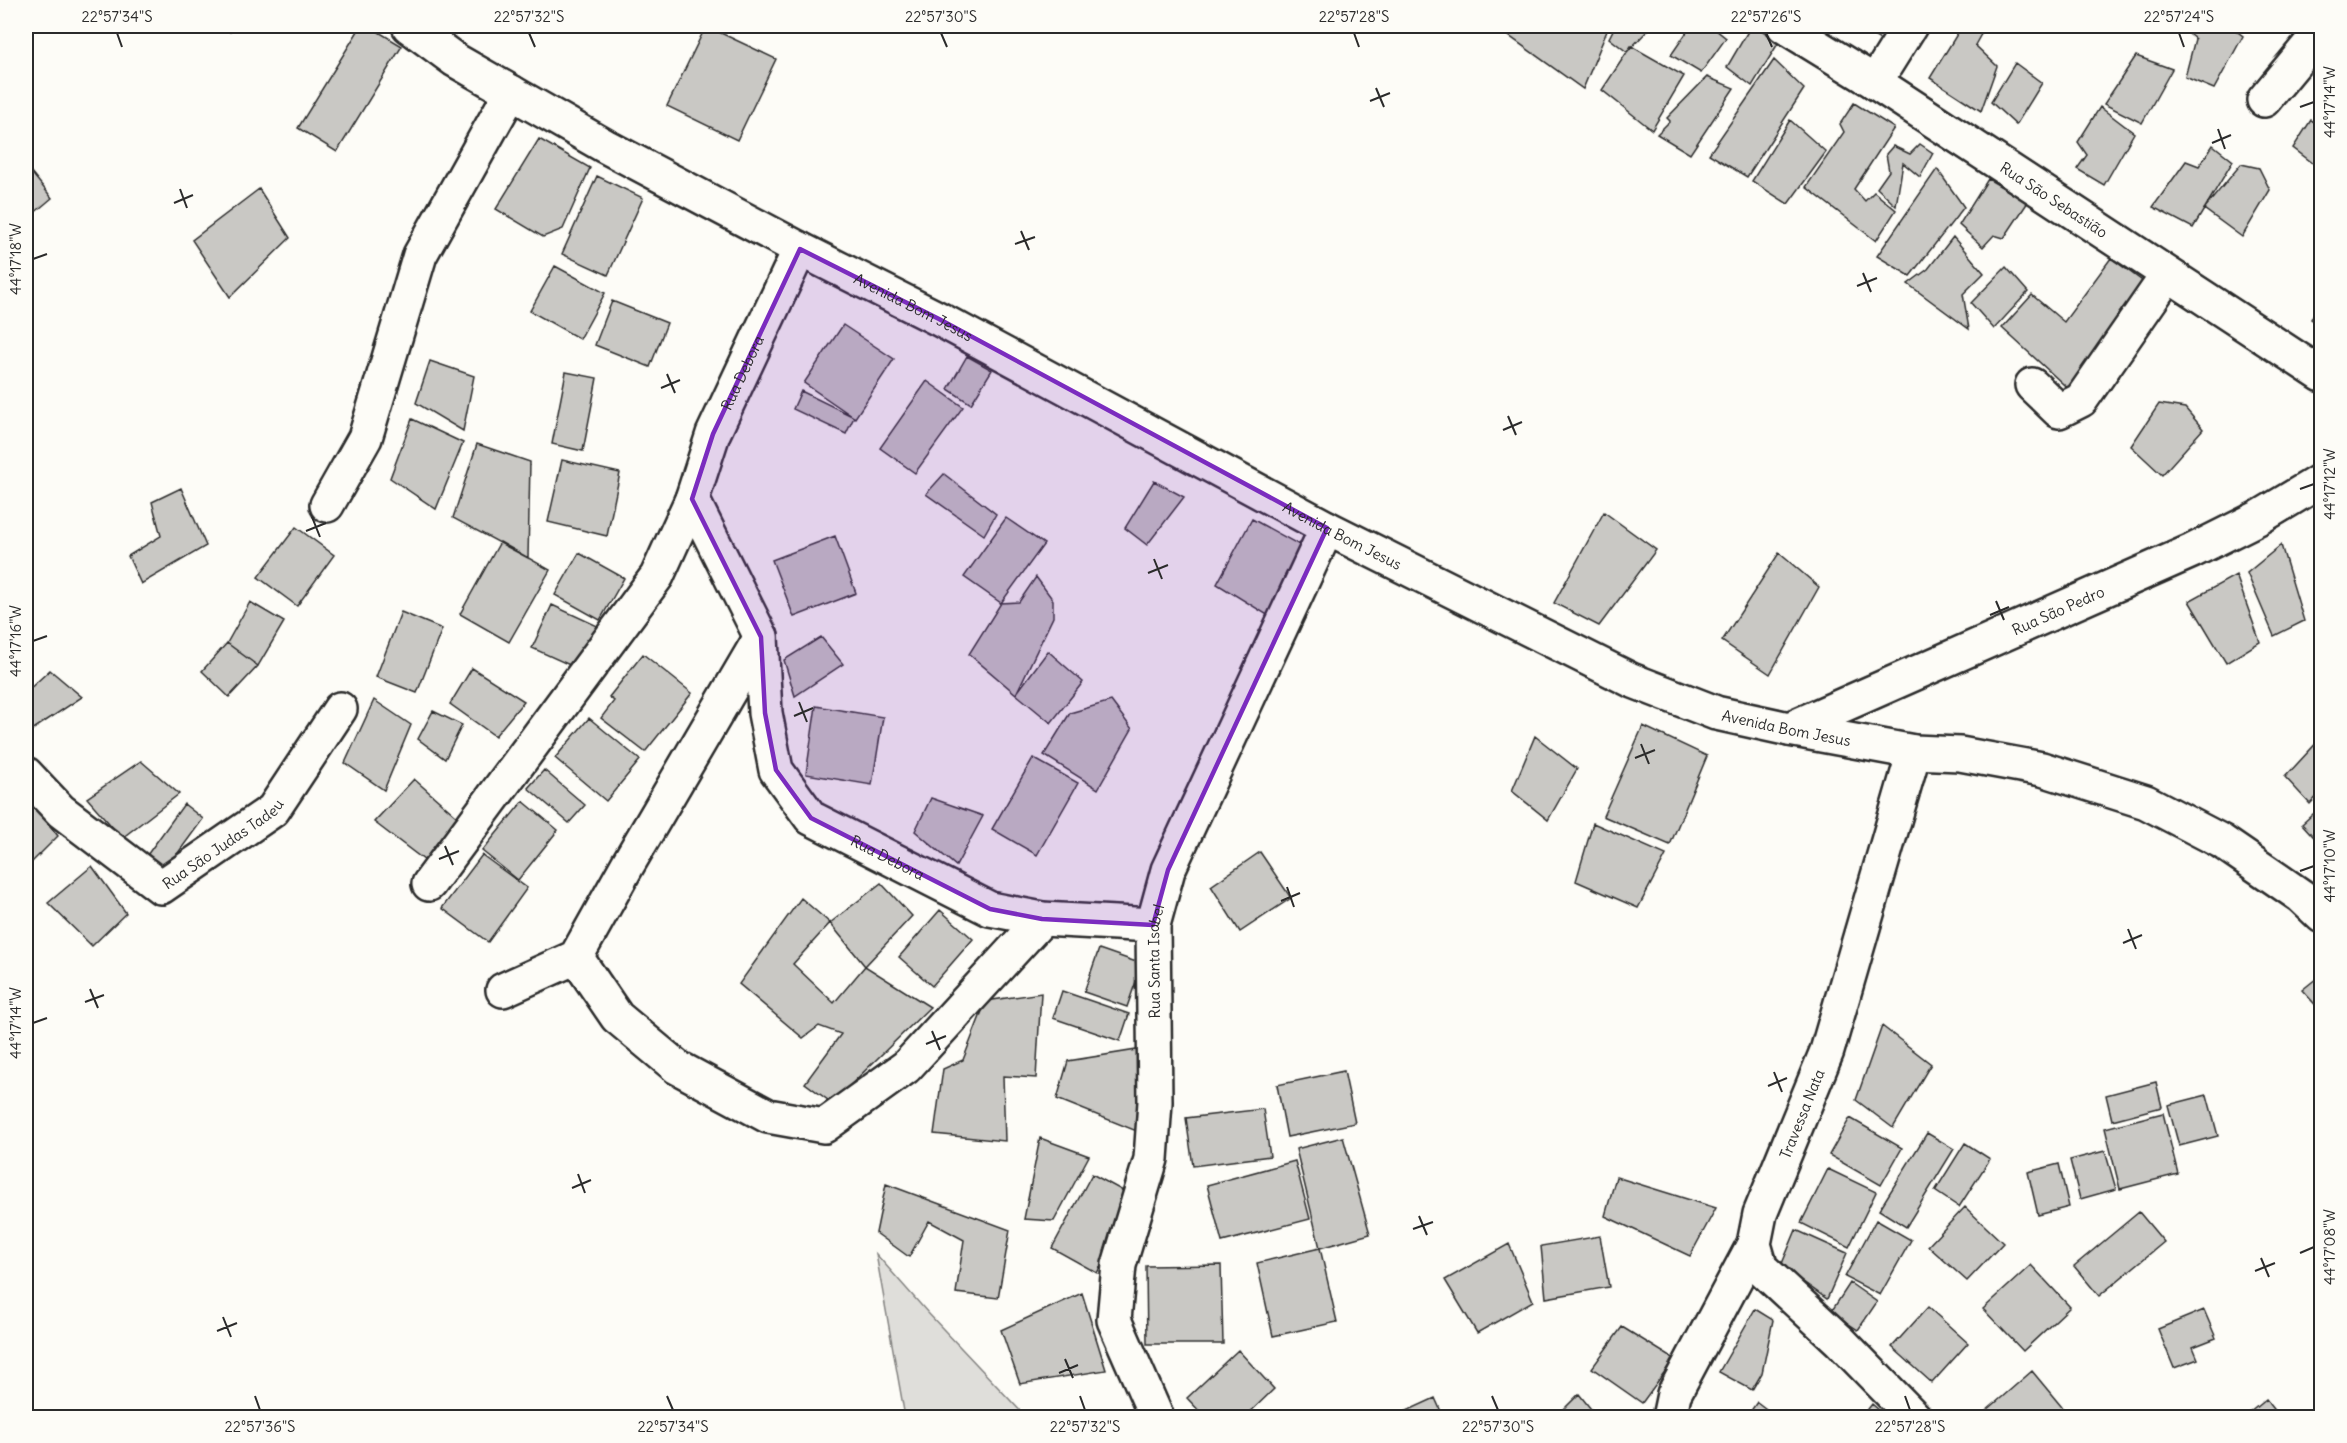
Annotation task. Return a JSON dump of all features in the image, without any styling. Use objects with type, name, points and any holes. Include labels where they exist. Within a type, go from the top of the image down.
[{"type":"street","name":"Avenida Bom Jesus","points":[[409,26],[455,60],[605,146],[800,249],[939,318],[1327,528],[1631,680],[1716,713],[1914,752],[1960,754],[2042,769],[2146,802],[2221,842],[2301,896],[2322,916]]},
{"type":"street","name":"Rua São Sebastião","points":[[1784,26],[1875,82],[2322,375]]},
{"type":"street","points":[[1875,82],[1910,26]]},
{"type":"street","points":[[2264,100],[2322,30]]},
{"type":"street","points":[[327,505],[365,438],[420,255],[511,92]]},
{"type":"street","name":"Rua Debora","points":[[429,884],[657,576],[692,499],[713,434],[800,249]]},
{"type":"street","points":[[2032,385],[2059,411],[2081,400],[2168,276]]},
{"type":"street","name":"Rua São Pedro","points":[[1789,729],[2192,551],[2260,517],[2322,480]]},
{"type":"street","name":"Rua Debora","points":[[692,499],[761,637],[765,713],[776,770],[811,818],[990,909],[1042,919],[1154,925]]},
{"type":"street","name":"Rua Santa Isabel","points":[[1157,1418],[1114,1320],[1119,1265],[1151,1159],[1155,1102],[1154,925],[1168,870],[1327,528]]},
{"type":"street","points":[[503,990],[576,957],[761,637]]},
{"type":"street","name":"Rua São Judas Tadeu","points":[[26,774],[61,811],[161,887],[273,810],[340,710]]},
{"type":"street","name":"Travessa Nata","points":[[1669,1418],[1674,1394],[1754,1245],[1760,1214],[1827,1051],[1914,752]]},
{"type":"street","points":[[576,957],[617,1017],[677,1067],[768,1116],[824,1126],[906,1067],[1042,919]]},
{"type":"street","points":[[1754,1245],[1761,1268],[1840,1341],[1915,1418]]},
{"type":"highlighted area","points":[[800,249],[939,319],[1327,528],[1168,870],[1153,925],[1042,919],[990,909],[811,818],[776,770],[765,713],[761,637],[692,499],[713,434]]},
{"type":"shaded area","points":[[876,1254],[928,1313],[1026,1417],[905,1417]]},
{"type":"building","points":[[222,26],[236,26],[230,32]]},
{"type":"building","points":[[361,26],[369,26],[402,46],[337,152],[298,128]]},
{"type":"building","points":[[706,26],[776,59],[737,140],[667,106]]},
{"type":"building","points":[[1495,26],[1609,26],[1583,89]]},
{"type":"building","points":[[1615,26],[1652,26],[1627,52],[1609,38]]},
{"type":"building","points":[[1691,26],[1711,26],[1726,38],[1701,73],[1671,55]]},
{"type":"building","points":[[1751,26],[1755,26],[1779,42],[1752,86],[1727,67]]},
{"type":"building","points":[[1856,26],[1890,26],[1882,41]]},
{"type":"building","points":[[1962,26],[1985,27],[1975,45],[1997,66],[1981,111],[1930,78]]},
{"type":"building","points":[[1997,26],[2009,26],[2006,31]]},
{"type":"building","points":[[2179,26],[2230,26],[2243,36],[2214,89],[2185,77],[2195,39]]},
{"type":"building","points":[[1631,46],[1684,76],[1652,130],[1602,90]]},
{"type":"building","points":[[2136,56],[2172,69],[2142,123],[2104,104]]},
{"type":"building","points":[[1774,60],[1804,89],[1747,177],[1709,154]]},
{"type":"building","points":[[2015,63],[2042,83],[2016,125],[1991,102]]},
{"type":"building","points":[[1707,77],[1734,88],[1690,154],[1657,134],[1670,121],[1667,118]]},
{"type":"building","points":[[1854,103],[1894,128],[1854,189],[1865,201],[1874,192],[1896,210],[1876,241],[1806,187],[1844,132],[1840,124]]},
{"type":"building","points":[[2100,107],[2134,133],[2104,185],[2077,169],[2087,155],[2078,142]]},
{"type":"building","points":[[1790,120],[1826,152],[1788,204],[1752,181]]},
{"type":"building","points":[[2311,120],[2322,126],[2322,170],[2293,148]]},
{"type":"building","points":[[539,139],[590,168],[563,229],[543,237],[496,209]]},
{"type":"building","points":[[1920,144],[1933,153],[1920,177],[1903,163],[1896,206],[1877,188],[1889,171],[1886,154],[1893,146],[1910,154]]},
{"type":"building","points":[[2213,145],[2233,161],[2193,228],[2153,207],[2186,161],[2199,166]]},
{"type":"building","points":[[2241,164],[2259,168],[2270,190],[2242,237],[2204,209]]},
{"type":"building","points":[[26,166],[52,198],[26,220]]},
{"type":"building","points":[[1937,169],[1964,207],[1910,276],[1877,256]]},
{"type":"building","points":[[597,176],[643,198],[608,275],[562,254]]},
{"type":"building","points":[[1988,179],[2028,202],[2004,238],[1994,235],[1983,247],[1959,225]]},
{"type":"building","points":[[259,189],[290,238],[230,297],[192,240]]},
{"type":"building","points":[[1953,237],[1984,273],[1963,294],[1969,329],[1908,284],[1928,269]]},
{"type":"building","points":[[2111,258],[2149,286],[2074,394],[2002,328],[2032,295],[2064,322]]},
{"type":"building","points":[[555,266],[605,293],[580,339],[530,311]]},
{"type":"building","points":[[2006,267],[2028,292],[1994,329],[1971,303]]},
{"type":"building","points":[[2322,298],[2322,327],[2311,319]]},
{"type":"building","points":[[612,301],[667,323],[650,367],[595,345]]},
{"type":"building","points":[[843,325],[894,359],[855,418],[804,383]]},
{"type":"building","points":[[967,356],[992,370],[971,404],[948,389]]},
{"type":"building","points":[[430,361],[474,376],[463,431],[416,403]]},
{"type":"building","points":[[566,372],[597,378],[583,451],[552,444]]},
{"type":"building","points":[[927,381],[963,407],[915,473],[880,448]]},
{"type":"building","points":[[801,391],[854,417],[846,434],[793,409]]},
{"type":"building","points":[[2159,404],[2185,408],[2203,429],[2162,475],[2131,446]]},
{"type":"building","points":[[412,419],[463,443],[436,509],[390,478]]},
{"type":"building","points":[[477,444],[530,462],[528,558],[453,518]]},
{"type":"building","points":[[562,460],[620,473],[607,536],[548,522]]},
{"type":"building","points":[[944,474],[996,514],[984,535],[926,494]]},
{"type":"building","points":[[1154,481],[1184,497],[1147,545],[1125,528]]},
{"type":"building","points":[[181,488],[206,546],[141,584],[128,556],[161,536],[152,502]]},
{"type":"building","points":[[1604,512],[1656,550],[1599,626],[1554,603]]},
{"type":"building","points":[[1006,518],[1044,544],[1001,603],[964,577]]},
{"type":"building","points":[[1252,519],[1305,548],[1277,621],[1217,584]]},
{"type":"building","points":[[296,527],[334,555],[297,606],[258,577]]},
{"type":"building","points":[[835,536],[856,593],[794,617],[772,560]]},
{"type":"building","points":[[500,542],[550,570],[509,642],[460,614]]},
{"type":"building","points":[[2281,545],[2304,621],[2274,636],[2247,573]]},
{"type":"building","points":[[579,553],[624,578],[600,620],[555,595]]},
{"type":"building","points":[[1779,553],[1819,587],[1770,674],[1722,641]]},
{"type":"building","points":[[2236,575],[2260,642],[2226,663],[2189,601]]},
{"type":"building","points":[[1036,577],[1053,600],[1053,617],[1016,694],[969,654],[1001,603],[1019,602]]},
{"type":"building","points":[[250,602],[284,622],[258,666],[227,643]]},
{"type":"building","points":[[552,605],[602,628],[583,671],[532,648]]},
{"type":"building","points":[[401,612],[442,629],[417,693],[376,677]]},
{"type":"building","points":[[821,637],[843,664],[795,696],[784,660]]},
{"type":"building","points":[[227,643],[258,666],[229,697],[202,671]]},
{"type":"building","points":[[1048,651],[1083,682],[1051,723],[1016,694]]},
{"type":"building","points":[[643,654],[692,693],[645,752],[601,718],[614,701],[609,697]]},
{"type":"building","points":[[472,668],[524,701],[495,736],[450,704]]},
{"type":"building","points":[[50,670],[82,697],[26,734],[26,692]]},
{"type":"building","points":[[374,700],[411,725],[384,790],[345,763]]},
{"type":"building","points":[[1111,701],[1132,729],[1098,789],[1044,755],[1070,713]]},
{"type":"building","points":[[816,706],[883,717],[872,785],[806,774]]},
{"type":"building","points":[[433,711],[462,725],[445,759],[418,739]]},
{"type":"building","points":[[589,718],[640,760],[606,801],[555,758]]},
{"type":"building","points":[[1643,726],[1707,756],[1670,845],[1603,816]]},
{"type":"building","points":[[1535,736],[1577,769],[1548,820],[1512,791]]},
{"type":"building","points":[[2322,737],[2322,791],[2310,804],[2285,777]]},
{"type":"building","points":[[1033,758],[1078,783],[1037,855],[992,829]]},
{"type":"building","points":[[141,761],[179,794],[122,838],[87,798]]},
{"type":"building","points":[[544,770],[585,805],[569,823],[528,788]]},
{"type":"building","points":[[414,779],[464,823],[424,860],[374,822]]},
{"type":"building","points":[[26,795],[58,836],[26,868]]},
{"type":"building","points":[[931,798],[983,816],[956,866],[915,831]]},
{"type":"building","points":[[523,801],[558,830],[518,880],[482,851]]},
{"type":"building","points":[[184,804],[203,819],[164,872],[142,862]]},
{"type":"building","points":[[2322,806],[2322,846],[2302,824]]},
{"type":"building","points":[[1593,823],[1666,855],[1638,908],[1576,881]]},
{"type":"building","points":[[1260,852],[1291,898],[1240,932],[1211,886]]},
{"type":"building","points":[[482,855],[527,888],[488,942],[442,908]]},
{"type":"building","points":[[92,866],[126,913],[92,946],[48,903]]},
{"type":"building","points":[[881,883],[912,916],[865,966],[830,923]]},
{"type":"building","points":[[801,898],[830,923],[793,964],[834,1003],[865,966],[930,1007],[832,1103],[805,1083],[841,1034],[819,1026],[803,1038],[739,984]]},
{"type":"building","points":[[940,910],[973,939],[932,986],[899,957]]},
{"type":"building","points":[[1099,949],[1142,964],[1127,1007],[1084,992]]},
{"type":"building","points":[[2322,974],[2322,1012],[2302,990]]},
{"type":"building","points":[[1062,991],[1129,1014],[1120,1041],[1053,1018]]},
{"type":"building","points":[[1041,993],[1036,1078],[1003,1076],[1005,1141],[934,1134],[943,1069],[963,1060],[986,1001]]},
{"type":"building","points":[[1882,1026],[1931,1064],[1893,1128],[1856,1100]]},
{"type":"building","points":[[1143,1049],[1139,1132],[1057,1099],[1068,1061]]},
{"type":"building","points":[[1344,1071],[1355,1123],[1287,1137],[1277,1085]]},
{"type":"building","points":[[2156,1082],[2162,1107],[2112,1120],[2106,1095]]},
{"type":"building","points":[[2207,1095],[2218,1136],[2179,1146],[2168,1105]]},
{"type":"building","points":[[1263,1109],[1270,1156],[1193,1166],[1186,1118]]},
{"type":"building","points":[[2163,1113],[2178,1174],[2120,1189],[2105,1128]]},
{"type":"building","points":[[1850,1118],[1902,1148],[1881,1185],[1829,1155]]},
{"type":"building","points":[[1927,1133],[1954,1149],[1906,1227],[1879,1210]]},
{"type":"building","points":[[1343,1137],[1370,1234],[1320,1248],[1296,1149]]},
{"type":"building","points":[[1040,1138],[1089,1156],[1054,1221],[1024,1219]]},
{"type":"building","points":[[1965,1143],[1990,1159],[1959,1207],[1935,1191]]},
{"type":"building","points":[[2105,1151],[2116,1189],[2080,1199],[2070,1160]]},
{"type":"building","points":[[1295,1161],[1310,1219],[1222,1242],[1207,1185]]},
{"type":"building","points":[[2059,1164],[2069,1207],[2038,1215],[2028,1172]]},
{"type":"building","points":[[1828,1169],[1876,1192],[1849,1247],[1801,1223]]},
{"type":"building","points":[[1092,1174],[1136,1198],[1097,1273],[1052,1248]]},
{"type":"building","points":[[1616,1177],[1716,1208],[1690,1256],[1605,1216]]},
{"type":"building","points":[[886,1184],[1010,1230],[998,1298],[956,1293],[964,1240],[929,1221],[909,1257],[876,1233]]},
{"type":"building","points":[[1965,1207],[2003,1243],[1967,1281],[1928,1246]]},
{"type":"building","points":[[2139,1212],[2164,1242],[2099,1296],[2074,1266]]},
{"type":"building","points":[[1876,1220],[1911,1240],[1880,1295],[1845,1277]]},
{"type":"building","points":[[1796,1230],[1847,1253],[1827,1299],[1781,1266]]},
{"type":"building","points":[[1600,1236],[1609,1287],[1546,1298],[1541,1246]]},
{"type":"building","points":[[1509,1244],[1533,1301],[1477,1333],[1445,1280]]},
{"type":"building","points":[[1320,1248],[1337,1322],[1273,1336],[1257,1263]]},
{"type":"building","points":[[1221,1265],[1223,1344],[1147,1344],[1146,1266]]},
{"type":"building","points":[[2031,1265],[2070,1307],[2023,1351],[1983,1309]]},
{"type":"building","points":[[1850,1283],[1877,1302],[1858,1330],[1831,1312]]},
{"type":"building","points":[[1082,1293],[1106,1370],[1020,1384],[1001,1330]]},
{"type":"building","points":[[1928,1307],[1968,1343],[1932,1383],[1892,1347]]},
{"type":"building","points":[[1755,1309],[1773,1320],[1762,1373],[1752,1390],[1719,1372]]},
{"type":"building","points":[[2204,1310],[2216,1338],[2193,1347],[2198,1359],[2174,1368],[2158,1329]]},
{"type":"building","points":[[1622,1327],[1674,1359],[1642,1403],[1592,1368]]},
{"type":"building","points":[[1238,1350],[1274,1389],[1244,1418],[1206,1418],[1187,1398]]},
{"type":"building","points":[[2032,1371],[2071,1418],[1992,1418],[1986,1411]]},
{"type":"building","points":[[1579,1394],[1598,1418],[1555,1418]]},
{"type":"building","points":[[1435,1398],[1444,1418],[1402,1418],[1400,1414]]},
{"type":"building","points":[[2266,1399],[2281,1418],[2243,1418]]},
{"type":"building","points":[[1757,1402],[1778,1418],[1746,1418]]},
{"type":"building","points":[[1872,1404],[1888,1418],[1861,1418]]}]
